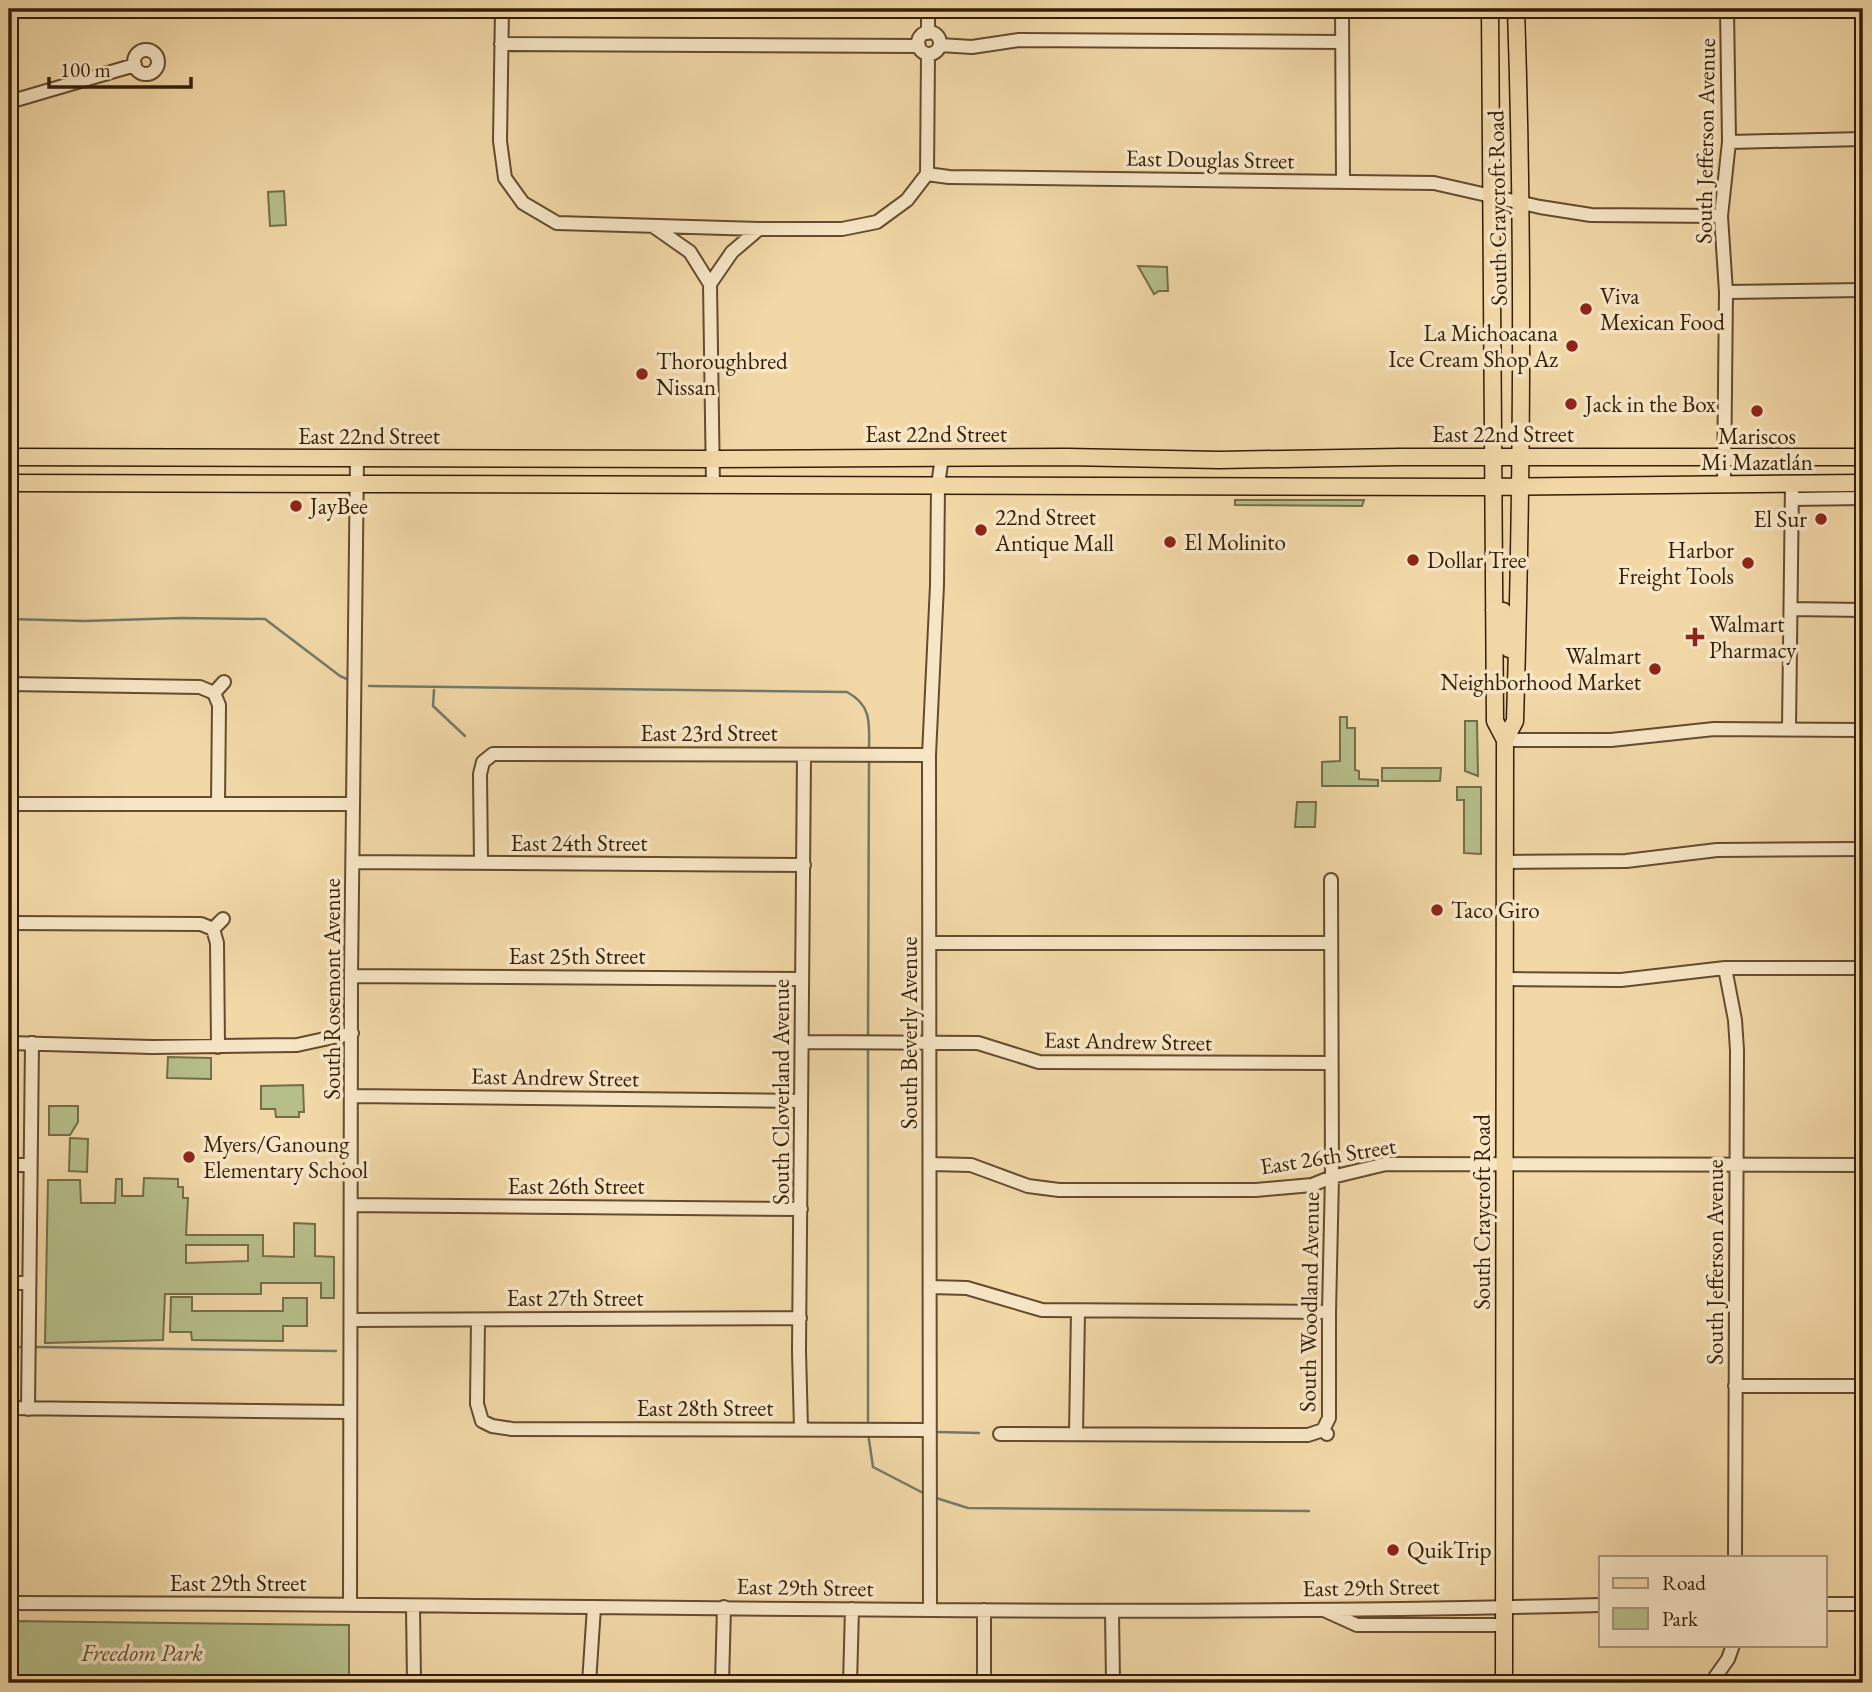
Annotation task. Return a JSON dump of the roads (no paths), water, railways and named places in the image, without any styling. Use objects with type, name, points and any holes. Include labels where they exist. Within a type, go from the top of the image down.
[{"type":"main road","name":"South Craycroft Road","points":[[1490,9],[1495,721],[1505,740],[1504,1683]]},
{"type":"main road","name":"South Craycroft Road","points":[[1505,740],[1516,721],[1521,486],[1521,203],[1516,9]]},
{"type":"main road","name":"East 22nd Street","points":[[9,457],[942,457],[1219,460],[1493,456],[1863,457]]},
{"type":"main road","points":[[49,457],[49,483]]},
{"type":"main road","points":[[9,483],[1492,487],[1724,484],[1792,492],[1863,483]]},
{"type":"main road","points":[[1494,610],[1506,614],[1507,645],[1517,663]]},
{"type":"street","points":[[501,44],[923,50],[936,52],[940,45],[937,36],[928,33],[921,36],[923,50],[927,174],[908,200],[877,222],[842,229],[557,223],[523,203],[505,178],[500,141],[501,44],[502,9]]},
{"type":"street","points":[[928,9],[928,33]]},
{"type":"street","points":[[1342,9],[1343,181]]},
{"type":"street","name":"South Jefferson Avenue","points":[[1724,484],[1726,292],[1721,216],[1729,142],[1727,9]]},
{"type":"street","points":[[940,45],[972,47],[1019,40],[1341,42]]},
{"type":"street","points":[[9,102],[135,65]]},
{"type":"street","points":[[1729,142],[1863,139]]},
{"type":"street","name":"East Douglas Street","points":[[927,174],[949,177],[1434,183],[1521,203],[1591,215],[1721,216]]},
{"type":"street","points":[[652,226],[690,252],[710,284],[713,486]]},
{"type":"street","points":[[710,284],[732,253],[759,229]]},
{"type":"street","points":[[1726,292],[1863,290]]},
{"type":"street","name":"South Beverly Avenue","points":[[930,1609],[929,755],[937,585],[938,485],[942,457]]},
{"type":"street","name":"South Rosemont Avenue","points":[[350,1604],[351,976],[357,458]]},
{"type":"street","points":[[1789,729],[1792,492],[1863,498]]},
{"type":"street","points":[[1791,609],[1863,610]]},
{"type":"street","points":[[214,693],[224,682]]},
{"type":"street","points":[[9,684],[200,687],[214,693],[219,705],[218,804]]},
{"type":"street","points":[[1505,740],[1611,740],[1714,729],[1863,730]]},
{"type":"street","name":"East 23rd Street","points":[[481,863],[480,774],[484,753],[929,755]]},
{"type":"street","name":"South Cloverland Avenue","points":[[801,1429],[804,755]]},
{"type":"street","points":[[9,804],[354,804]]},
{"type":"street","points":[[1504,862],[1626,861],[1717,850],[1863,849]]},
{"type":"street","name":"East 24th Street","points":[[354,862],[804,865]]},
{"type":"street","name":"South Woodland Avenue","points":[[1076,1434],[1326,1433],[1329,1418],[1332,1177],[1331,880]]},
{"type":"street","points":[[213,929],[223,919]]},
{"type":"street","points":[[9,923],[201,924],[213,929]]},
{"type":"street","points":[[213,929],[217,943],[218,1047]]},
{"type":"street","points":[[930,943],[1330,943]]},
{"type":"street","points":[[1505,979],[1621,980],[1725,968],[1863,968]]},
{"type":"street","name":"South Jefferson Avenue","points":[[1725,968],[1735,1020],[1737,1050],[1735,1556]]},
{"type":"street","name":"East 25th Street","points":[[351,976],[802,979]]},
{"type":"street","points":[[9,1043],[218,1047],[297,1045],[352,1033]]},
{"type":"street","name":"East Andrew Street","points":[[802,1042],[978,1043],[1039,1062],[1330,1063]]},
{"type":"street","points":[[28,1409],[32,1043]]},
{"type":"street","name":"East Andrew Street","points":[[352,1097],[801,1101]]},
{"type":"street","name":"East 26th Street","points":[[930,1164],[971,1165],[1028,1186],[1059,1190],[1256,1190],[1312,1185],[1332,1177],[1386,1164],[1863,1165]]},
{"type":"street","points":[[9,1165],[30,1165]]},
{"type":"street","name":"East 26th Street","points":[[351,1205],[801,1209]]},
{"type":"street","points":[[9,1283],[29,1283]]},
{"type":"street","points":[[931,1287],[967,1288],[1042,1310],[1329,1311]]},
{"type":"street","points":[[1000,1434],[1076,1434],[1078,1311]]},
{"type":"street","name":"East 27th Street","points":[[351,1320],[800,1318]]},
{"type":"street","name":"East 28th Street","points":[[478,1320],[479,1425],[512,1429],[929,1430]]},
{"type":"street","points":[[1735,1386],[1863,1386]]},
{"type":"street","points":[[9,1408],[349,1412]]},
{"type":"street","name":"East 29th Street","points":[[9,1604],[350,1604],[1112,1612],[1599,1605]]},
{"type":"street","points":[[1826,1604],[1863,1604]]},
{"type":"street","points":[[413,1606],[414,1683]]},
{"type":"street","points":[[589,1683],[593,1607]]},
{"type":"street","points":[[722,1683],[724,1607]]},
{"type":"street","points":[[850,1683],[852,1609]]},
{"type":"street","points":[[1323,1609],[1357,1625],[1504,1625]]},
{"type":"street","points":[[984,1610],[984,1683]]},
{"type":"street","points":[[1112,1612],[1112,1683]]},
{"type":"street","points":[[1711,1683],[1728,1659],[1733,1646]]},
{"type":"waterway","points":[[9,619],[265,619],[347,679]]},
{"type":"waterway","points":[[369,686],[847,692],[861,703],[868,717],[869,751]]},
{"type":"waterway","points":[[434,690],[433,706],[465,736]]},
{"type":"waterway","points":[[868,1038],[869,757]]},
{"type":"waterway","points":[[868,1048],[868,1426]]},
{"type":"waterway","points":[[9,1347],[24,1347]]},
{"type":"waterway","points":[[34,1347],[336,1351]]},
{"type":"waterway","points":[[937,1432],[979,1433]]},
{"type":"waterway","points":[[868,1433],[873,1467],[927,1495]]},
{"type":"waterway","points":[[933,1497],[968,1508],[1309,1511]]},
{"type":"place","name":"Viva Mexican Food","points":[[1586,309]]},
{"type":"place","name":"La Michoacana Ice Cream Shop Az","points":[[1572,346]]},
{"type":"place","name":"Thoroughbred Nissan","points":[[642,374]]},
{"type":"place","name":"Jack in the Box","points":[[1571,404]]},
{"type":"place","name":"Mariscos Mi Mazatlán","points":[[1757,411]]},
{"type":"place","name":"JayBee","points":[[296,506]]},
{"type":"place","name":"El Sur","points":[[1821,519]]},
{"type":"place","name":"22nd Street Antique Mall","points":[[981,530]]},
{"type":"place","name":"El Molinito","points":[[1170,542]]},
{"type":"place","name":"Dollar Tree","points":[[1413,560]]},
{"type":"place","name":"Harbor Freight Tools","points":[[1748,563]]},
{"type":"place","name":"Walmart Pharmacy","points":[[1695,637]]},
{"type":"place","name":"Walmart Neighborhood Market","points":[[1655,669]]},
{"type":"place","name":"Taco Giro","points":[[1437,910]]},
{"type":"place","name":"Myers/Ganoung Elementary School","points":[[189,1157]]},
{"type":"place","name":"QuikTrip","points":[[1393,1550]]},
{"type":"park label","name":"Freedom Park","points":[[142,1653]]}]
